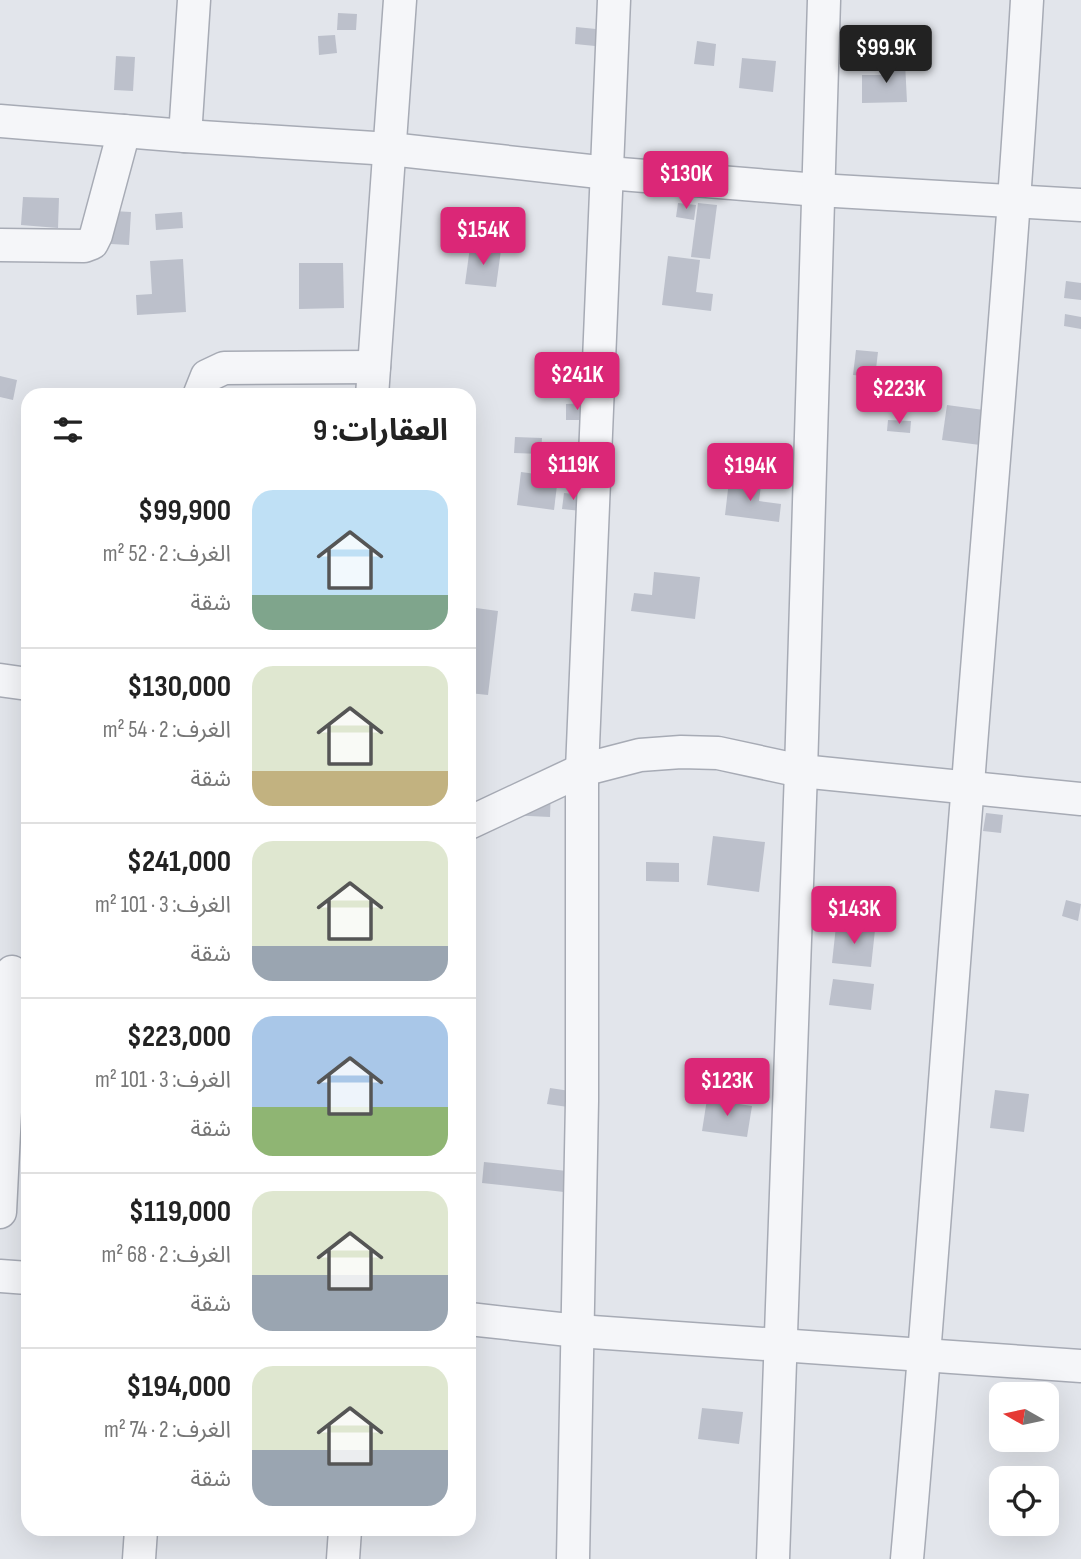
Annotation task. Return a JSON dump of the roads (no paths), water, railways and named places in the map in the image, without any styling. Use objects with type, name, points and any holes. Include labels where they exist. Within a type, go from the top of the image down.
[{"type":"street","points":[[185,136],[194,0]]},
{"type":"street","points":[[202,388],[207,376],[225,368],[373,382],[400,0]]},
{"type":"street","points":[[573,1559],[582,1115],[582,770],[614,0]]},
{"type":"street","points":[[773,1559],[801,771],[824,0]]},
{"type":"street","points":[[906,1559],[925,1353],[967,788],[1015,202],[1027,0]]},
{"type":"street","points":[[0,121],[390,149],[608,173],[818,190],[1081,205]]},
{"type":"street","points":[[0,245],[85,246],[92,243],[124,131]]},
{"type":"street","points":[[0,680],[21,683]]},
{"type":"street","points":[[476,820],[582,770],[640,755],[681,752],[718,753],[801,771],[1081,799]]},
{"type":"street","points":[[0,1212],[13,971]]},
{"type":"street","points":[[0,1276],[21,1278]]},
{"type":"street","points":[[476,1320],[578,1331],[925,1353],[1081,1366]]},
{"type":"street","points":[[139,1559],[141,1536]]},
{"type":"street","points":[[343,1559],[345,1536]]}]
